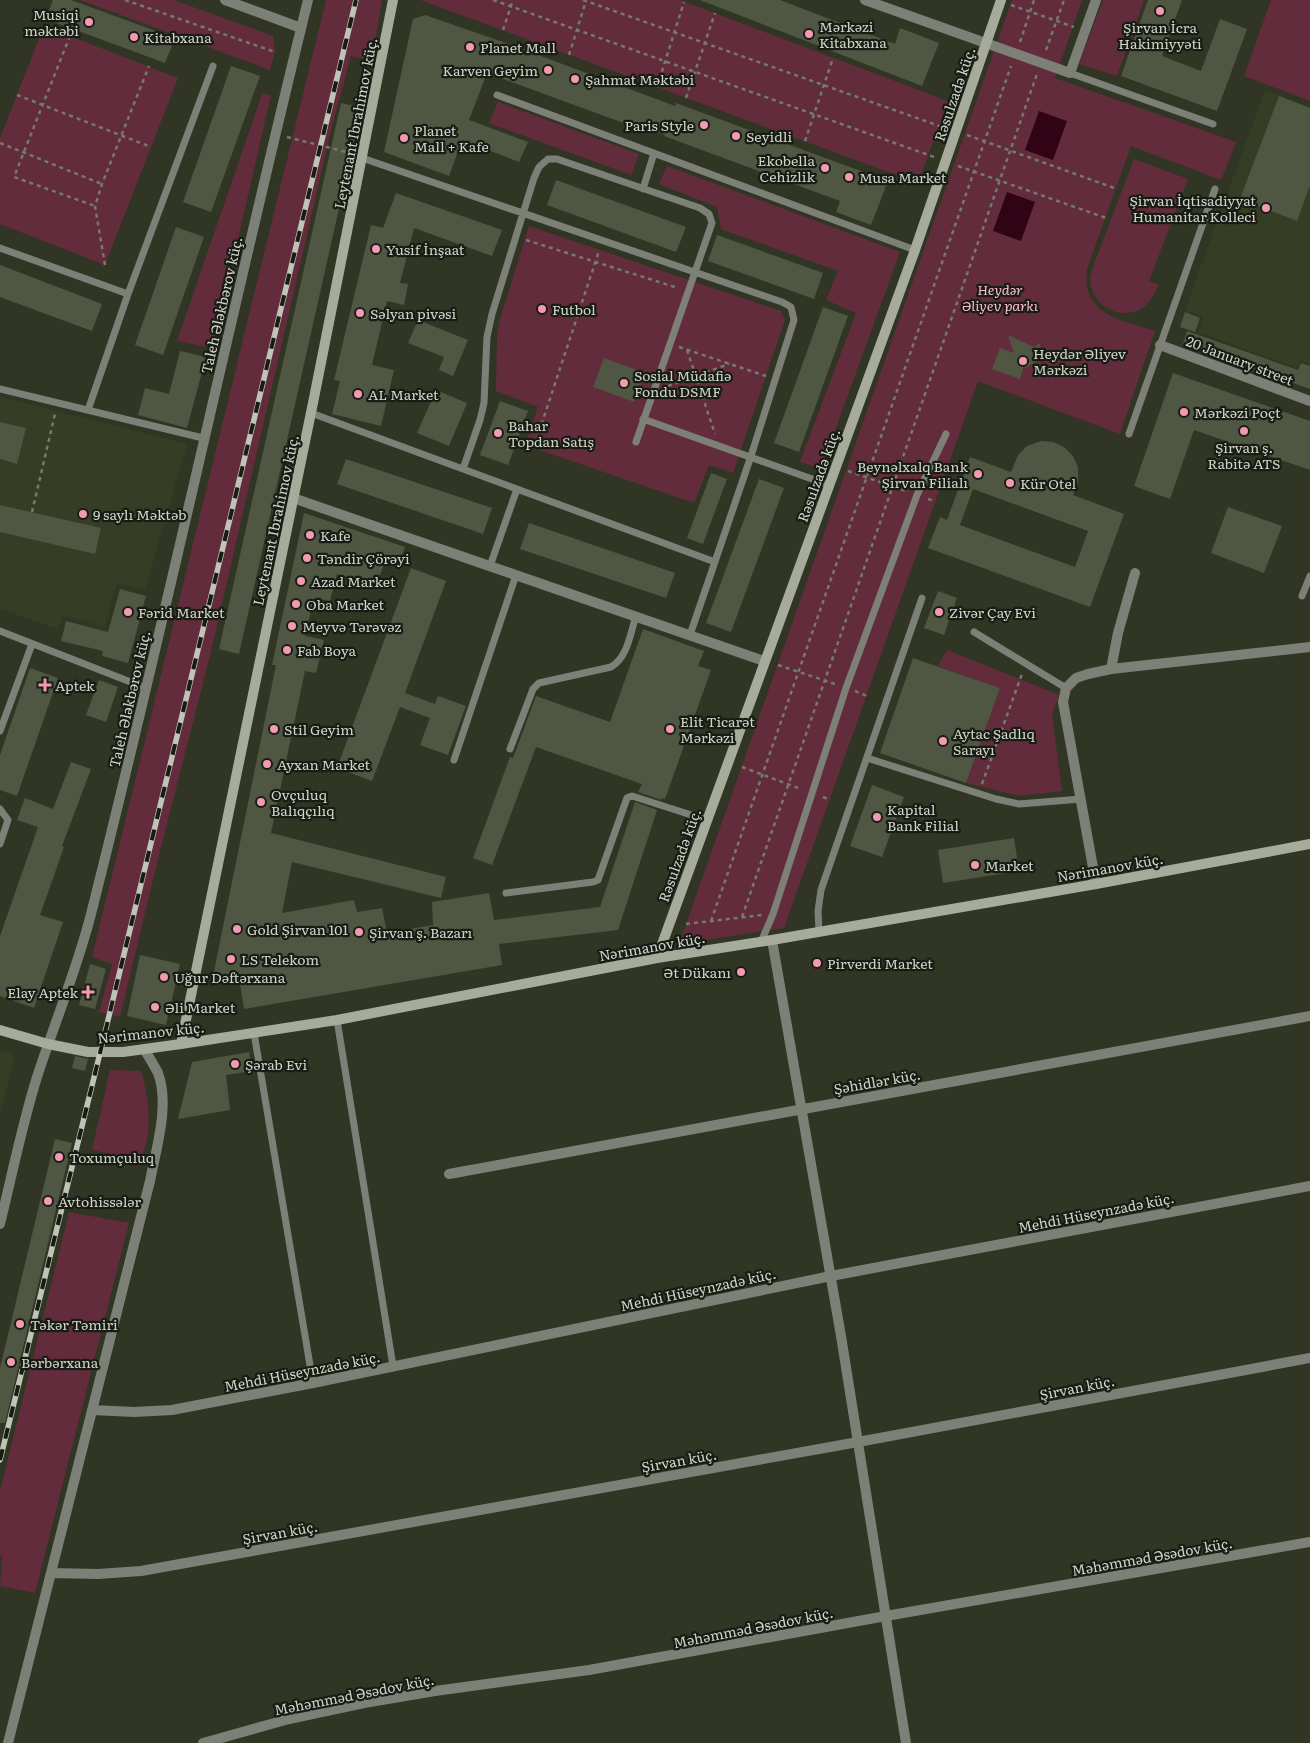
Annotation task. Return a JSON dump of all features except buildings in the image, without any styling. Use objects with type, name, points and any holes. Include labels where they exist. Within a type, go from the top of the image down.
[{"type":"street","points":[[225,0],[302,28]]},
{"type":"street","name":"Taleh Ələkbərov küç.","points":[[0,1224],[29,1106],[90,919],[308,0]]},
{"type":"street","name":"Leytenant Ibrahimov küç.","points":[[181,1044],[311,413],[393,0]]},
{"type":"street","points":[[865,0],[1070,73],[1096,0]]},
{"type":"street","name":"Rəsulzadə küç.","points":[[657,958],[915,250],[1000,1]]},
{"type":"street","name":"20 January street","points":[[1160,345],[1310,401]]},
{"type":"street","points":[[293,498],[764,661]]},
{"type":"street","points":[[1111,669],[1118,633],[1135,572]]},
{"type":"street","points":[[1096,884],[1063,702],[1066,688],[1076,678],[1111,669],[1310,647]]},
{"type":"street","name":"Nərimanov küç.","points":[[0,1030],[48,1044],[88,1052],[144,1050],[338,1020],[657,958],[1096,884],[1310,844]]},
{"type":"street","points":[[766,941],[801,1108],[831,1276],[906,1743]]},
{"type":"street","name":"Şəhidlər küç.","points":[[449,1174],[1310,1016]]},
{"type":"street","points":[[8,1743],[150,1181],[162,1116],[161,1092],[158,1074],[144,1050]]},
{"type":"street","name":"Mehdi Hüseynzadə küç.","points":[[92,1410],[134,1412],[172,1410],[313,1383],[831,1276],[1310,1186]]},
{"type":"street","name":"Şirvan küç.","points":[[51,1573],[98,1574],[141,1571],[858,1442],[1310,1358]]},
{"type":"street","name":"Məhəmməd Əsədov küç.","points":[[203,1743],[289,1719],[364,1703],[435,1691],[589,1670],[1310,1542]]},
{"type":"lane","points":[[88,410],[128,294],[213,66]]},
{"type":"lane","points":[[1070,73],[1213,124]]},
{"type":"lane","points":[[497,95],[915,250]]},
{"type":"lane","points":[[643,189],[654,153]]},
{"type":"lane","points":[[362,158],[782,302],[791,308],[794,320],[776,379],[690,635]]},
{"type":"lane","points":[[463,469],[480,420],[484,402],[487,337],[490,322],[534,178],[539,167],[548,159],[557,159],[700,208],[709,214],[712,224],[636,442]]},
{"type":"lane","points":[[1129,434],[1215,189]]},
{"type":"lane","points":[[0,248],[128,294]]},
{"type":"lane","points":[[0,389],[204,438]]},
{"type":"lane","points":[[311,413],[715,562]]},
{"type":"lane","points":[[643,419],[829,485]]},
{"type":"lane","points":[[766,941],[846,688],[917,495],[946,434]]},
{"type":"lane","points":[[490,566],[517,489]]},
{"type":"lane","points":[[454,760],[516,575]]},
{"type":"lane","points":[[1302,596],[1310,576]]},
{"type":"lane","points":[[819,932],[818,911],[821,890],[922,598]]},
{"type":"lane","points":[[510,749],[533,688],[539,683],[611,667],[618,663],[623,657],[636,616]]},
{"type":"lane","points":[[0,631],[146,688]]},
{"type":"lane","points":[[974,632],[1066,688]]},
{"type":"lane","points":[[0,731],[32,644]]},
{"type":"lane","points":[[867,758],[978,794],[1019,804],[1081,799]]},
{"type":"lane","points":[[506,893],[598,880],[627,798],[632,796],[707,820]]},
{"type":"lane","points":[[0,809],[8,820],[0,844]]},
{"type":"lane","points":[[338,1020],[393,1366]]},
{"type":"lane","points":[[254,1034],[313,1383]]},
{"type":"path","points":[[125,0],[275,52]]},
{"type":"path","points":[[493,0],[1106,218]]},
{"type":"path","points":[[503,30],[513,0]]},
{"type":"path","points":[[569,55],[585,0],[1116,189]]},
{"type":"path","points":[[710,921],[1034,0]]},
{"type":"path","points":[[742,917],[1064,0]]},
{"type":"path","points":[[1000,1],[1085,31]]},
{"type":"path","points":[[657,87],[684,2]]},
{"type":"path","points":[[686,98],[715,13]]},
{"type":"path","points":[[70,36],[14,177],[95,206]]},
{"type":"path","points":[[805,141],[833,58]]},
{"type":"path","points":[[105,265],[95,206],[149,66]]},
{"type":"path","points":[[17,94],[151,147]]},
{"type":"path","points":[[276,134],[341,150],[362,158]]},
{"type":"path","points":[[0,143],[102,184]]},
{"type":"path","points":[[525,240],[689,291]]},
{"type":"path","points":[[534,447],[600,250]]},
{"type":"path","points":[[670,344],[776,379]]},
{"type":"path","points":[[688,350],[719,445]]},
{"type":"path","points":[[654,391],[730,364]]},
{"type":"path","points":[[32,512],[58,403]]},
{"type":"path","points":[[846,471],[935,502]]},
{"type":"path","points":[[778,664],[867,696]]},
{"type":"path","points":[[978,794],[1026,664]]},
{"type":"path","points":[[742,767],[830,800]]},
{"type":"path","points":[[686,924],[773,914]]},
{"type":"shaded area","name":"Şirvan İqtisadiyyat Humanitar Kolleci","points":[[1265,90],[1310,107],[1310,364],[1300,360],[1297,368],[1198,332],[1203,317],[1185,310]]},
{"type":"shaded area","points":[[1039,111],[1067,121],[1053,160],[1025,150]]},
{"type":"shaded area","points":[[1007,192],[1035,202],[1021,241],[993,231]]},
{"type":"shaded area","name":"9 saylı Məktəb","points":[[0,397],[187,444],[145,590],[117,583],[105,627],[63,615],[58,629],[0,609]]},
{"type":"shaded area","points":[[0,1050],[15,1054],[0,1116]]},
{"type":"green space","points":[[80,0],[174,0],[273,36],[275,52],[270,70]]},
{"type":"green space","points":[[326,0],[382,0],[372,60],[351,56],[332,126],[211,652],[120,1017],[99,1012],[112,964],[92,957]]},
{"type":"green space","points":[[420,0],[680,0],[948,101],[918,183]]},
{"type":"green space","name":"Heydər Əliyev parkı","points":[[1012,0],[1082,0],[1055,78],[1236,142],[1221,180],[1131,146],[1087,269],[1087,284],[1090,297],[1097,306],[1117,319],[1155,331],[1120,434],[978,381],[784,928],[679,944]]},
{"type":"green space","points":[[1103,0],[1144,0],[1117,76],[1079,64]]},
{"type":"green space","points":[[1271,0],[1310,0],[1310,101],[1244,76]]},
{"type":"green space","points":[[44,26],[178,78],[105,265],[0,224],[0,138]]},
{"type":"green space","points":[[262,94],[271,95],[213,348],[177,341]]},
{"type":"green space","points":[[498,102],[639,154],[631,175],[489,123]]},
{"type":"green space","points":[[1134,159],[1188,179],[1149,281],[1159,285],[1146,305],[1129,313],[1120,313],[1104,306],[1097,300],[1090,280],[1093,267]]},
{"type":"green space","points":[[667,166],[900,252],[821,469],[800,462],[856,313],[826,300],[838,271],[721,229],[717,207],[659,184]]},
{"type":"green space","points":[[529,226],[781,311],[785,320],[733,473],[709,465],[694,503],[525,445],[538,407],[496,391],[497,336],[500,319]]},
{"type":"green space","points":[[947,650],[1059,695],[1052,714],[1062,791],[1020,796],[966,783],[1000,688],[938,666]]},
{"type":"green space","points":[[110,1070],[141,1071],[149,1117],[148,1135],[141,1160],[92,1150]]},
{"type":"green space","points":[[69,1212],[129,1223],[35,1593],[0,1586],[2,1556],[0,1555],[0,1491]]},
{"type":"railway","points":[[0,1460],[356,0]]},
{"type":"place","name":"Şirvan İcra Hakimiyyəti","points":[[1160,11]]},
{"type":"place","name":"Musiqi məktəbi","points":[[89,22]]},
{"type":"place","name":"Mərkəzi Kitabxana","points":[[809,34]]},
{"type":"place","name":"Kitabxana","points":[[134,37]]},
{"type":"place","name":"Planet Mall","points":[[470,47]]},
{"type":"place","name":"Karven Geyim","points":[[548,70]]},
{"type":"place","name":"Şahmat Məktəbi","points":[[575,79]]},
{"type":"place","name":"Paris Style","points":[[704,125]]},
{"type":"place","name":"Seyidli","points":[[736,136]]},
{"type":"place","name":"Planet Mall + Kafe","points":[[404,138]]},
{"type":"place","name":"Ekobella Cehizlik","points":[[825,168]]},
{"type":"place","name":"Musa Market","points":[[849,177]]},
{"type":"place","name":"Şirvan İqtisadiyyat Humanitar Kolleci","points":[[1266,208]]},
{"type":"place","name":"Yusif İnşaat","points":[[376,249]]},
{"type":"place","name":"Futbol","points":[[542,309]]},
{"type":"place","name":"Səlyan pivəsi","points":[[360,313]]},
{"type":"place","name":"Heydər Əliyev Mərkəzi","points":[[1023,361]]},
{"type":"place","name":"Sosial Müdafiə Fondu DSMF","points":[[624,383]]},
{"type":"place","name":"AL Market","points":[[358,394]]},
{"type":"place","name":"Mərkəzi Poçt","points":[[1184,412]]},
{"type":"place","name":"Şirvan ş. Rabitə ATS","points":[[1244,431]]},
{"type":"place","name":"Bahar Topdan Satış","points":[[498,433]]},
{"type":"place","name":"Beynəlxalq Bank Şirvan Filialı","points":[[978,474]]},
{"type":"place","name":"Kür Otel","points":[[1010,483]]},
{"type":"place","name":"9 saylı Məktəb","points":[[83,514]]},
{"type":"place","name":"Kafe","points":[[310,535]]},
{"type":"place","name":"Təndir Çörəyi","points":[[307,558]]},
{"type":"place","name":"Azad Market","points":[[301,581]]},
{"type":"place","name":"Oba Market","points":[[296,604]]},
{"type":"place","name":"Fərid Market","points":[[128,612]]},
{"type":"place","name":"Zivər Çay Evi","points":[[939,612]]},
{"type":"place","name":"Meyvə Tərəvəz","points":[[292,626]]},
{"type":"place","name":"Fab Boya","points":[[287,650]]},
{"type":"place","name":"Aptek","points":[[45,685]]},
{"type":"place","name":"Stil Geyim","points":[[274,729]]},
{"type":"place","name":"Elit Ticarət Mərkəzi","points":[[670,729]]},
{"type":"place","name":"Aytac Şadlıq Sarayı","points":[[943,741]]},
{"type":"place","name":"Ayxan Market","points":[[267,764]]},
{"type":"place","name":"Ovçuluq Balıqçılıq","points":[[261,802]]},
{"type":"place","name":"Kapital Bank Filial","points":[[877,817]]},
{"type":"place","name":"Market","points":[[975,865]]},
{"type":"place","name":"Gold Şirvan 101","points":[[237,929]]},
{"type":"place","name":"Şirvan ş. Bazarı","points":[[359,932]]},
{"type":"place","name":"LS Telekom","points":[[231,959]]},
{"type":"place","name":"Pirverdi Market","points":[[817,963]]},
{"type":"place","name":"Ət Dükanı","points":[[741,972]]},
{"type":"place","name":"Uğur Dəftərxana","points":[[164,977]]},
{"type":"place","name":"Elay Aptek","points":[[88,992]]},
{"type":"place","name":"Əli Market","points":[[155,1007]]},
{"type":"place","name":"Şərab Evi","points":[[235,1064]]},
{"type":"place","name":"Toxumçuluq","points":[[59,1157]]},
{"type":"place","name":"Avtohissələr","points":[[48,1201]]},
{"type":"place","name":"Təkər Təmiri","points":[[20,1324]]},
{"type":"place","name":"Bərbərxana","points":[[11,1362]]}]
